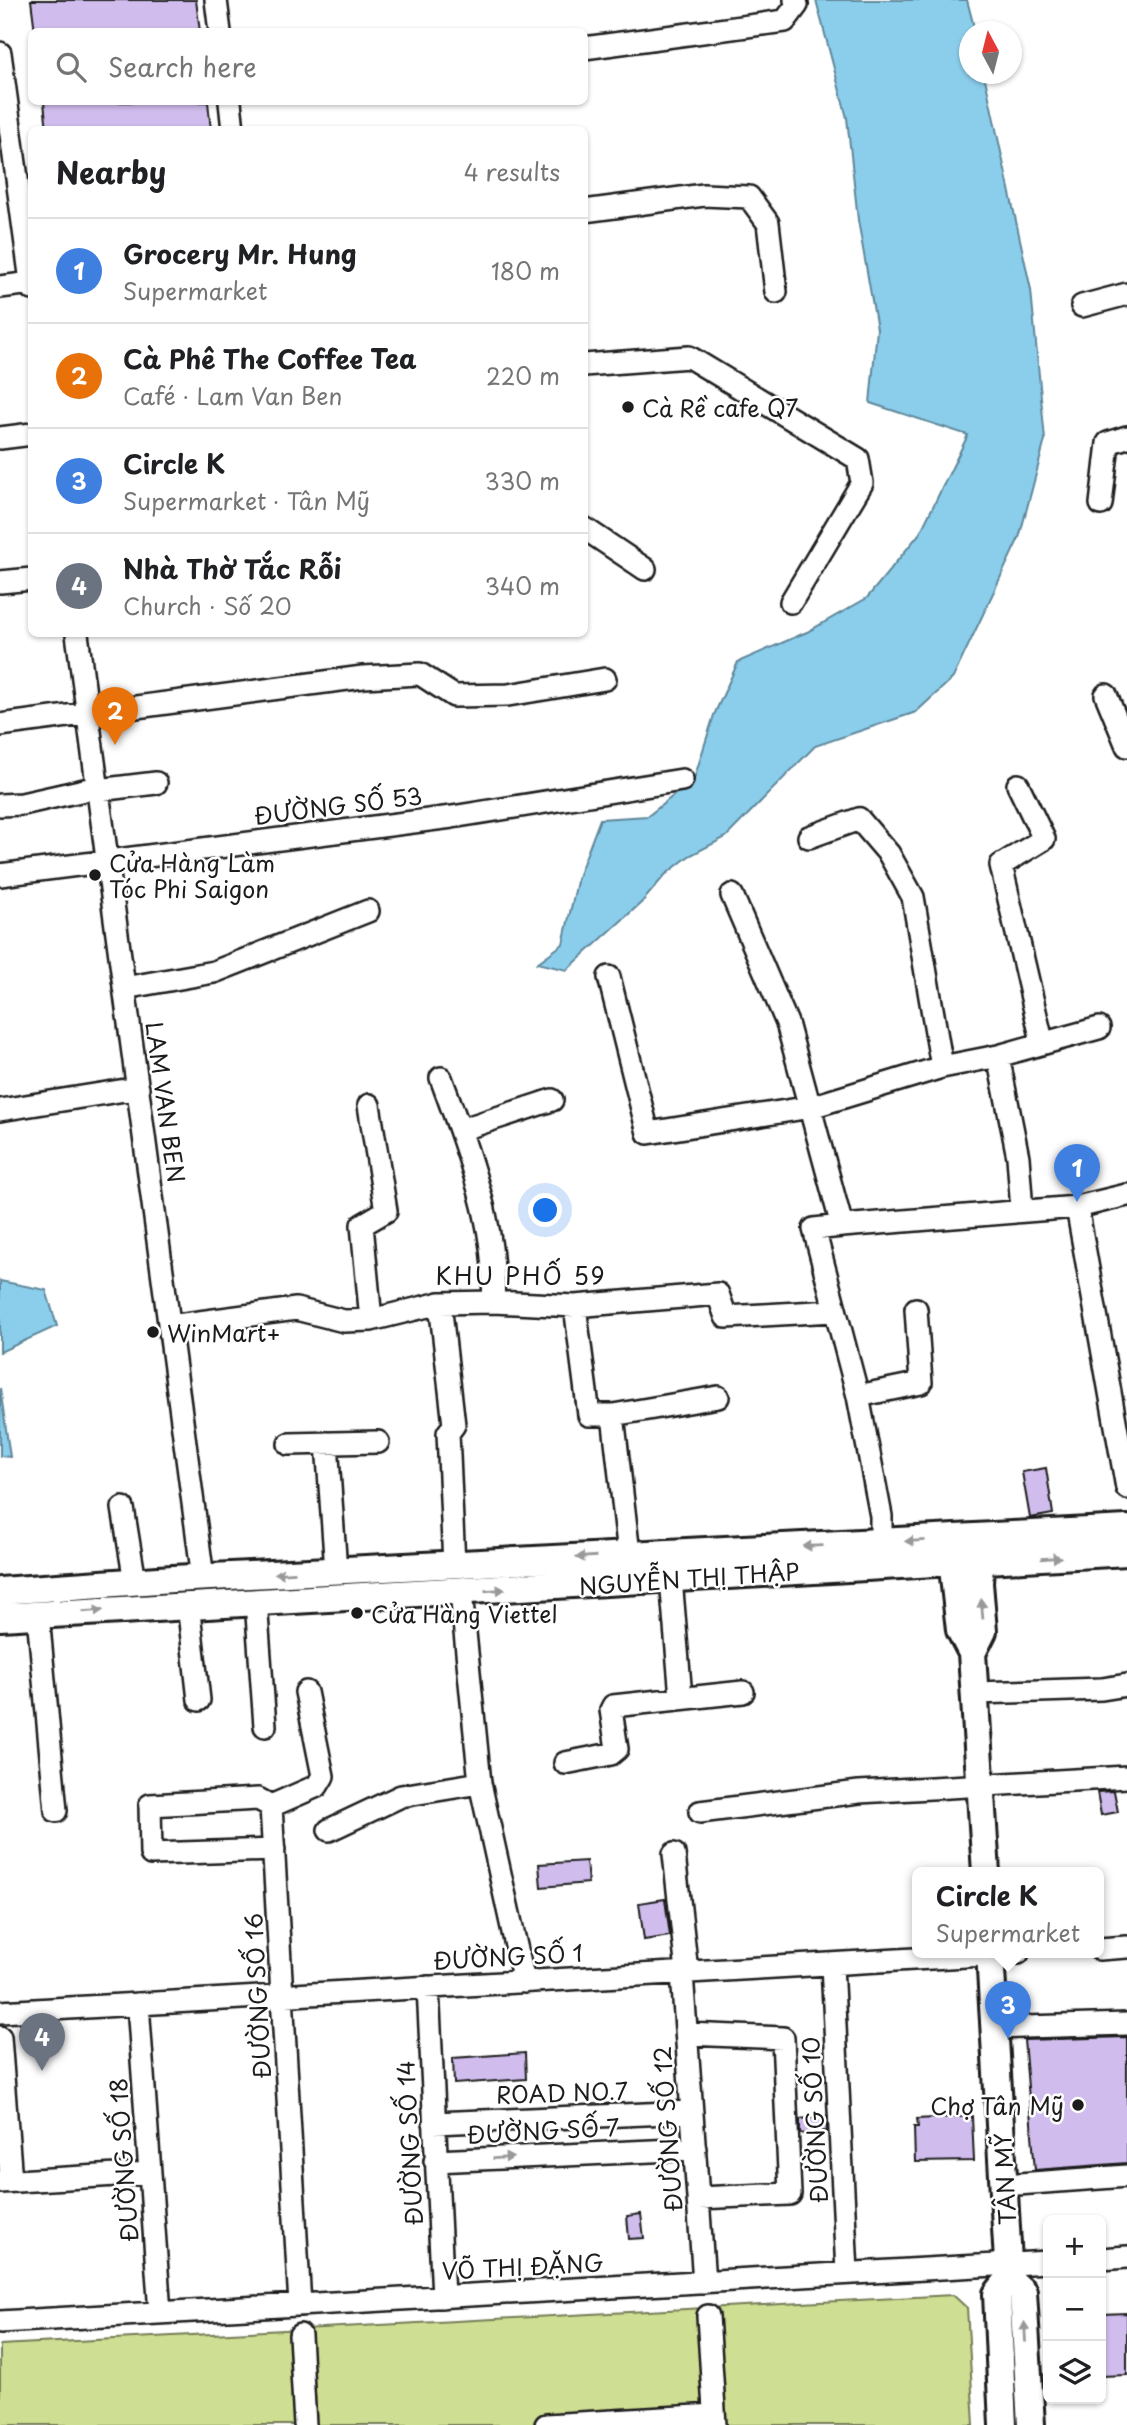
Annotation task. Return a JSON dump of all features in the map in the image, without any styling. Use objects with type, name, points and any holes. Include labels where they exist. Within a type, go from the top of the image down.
[{"type":"main road","name":"NGUYỄN THỊ THẬP","points":[[982,1550],[1127,1529]]},
{"type":"main road","name":"NGUYỄN THỊ THẬP","points":[[0,1618],[199,1595],[336,1571],[629,1554],[882,1554],[982,1550],[1127,1552]]},
{"type":"main road","points":[[972,1653],[984,1631],[979,1583],[982,1550]]},
{"type":"main road","points":[[951,1552],[960,1630],[972,1653],[986,1867]]},
{"type":"main road","name":"NGUYỄN THỊ THẬP","points":[[0,1591],[135,1582],[199,1595],[256,1601],[671,1579],[882,1554]]},
{"type":"main road","name":"TÂN MỸ","points":[[990,1958],[1009,2272],[1023,2292],[1031,2425]]},
{"type":"main road","name":"TÂN MỸ","points":[[1003,2425],[997,2294],[1009,2272]]},
{"type":"street","points":[[216,0],[220,28]]},
{"type":"street","points":[[588,47],[785,21],[797,5],[795,0]]},
{"type":"street","points":[[0,53],[5,127],[28,266]]},
{"type":"street","points":[[230,105],[233,126]]},
{"type":"street","points":[[588,210],[704,195],[749,197],[768,223],[776,292]]},
{"type":"street","points":[[0,287],[28,284]]},
{"type":"street","points":[[1082,306],[1127,297]]},
{"type":"street","points":[[588,365],[689,357],[858,459],[862,483],[791,601]]},
{"type":"street","points":[[0,438],[28,434]]},
{"type":"street","points":[[1101,504],[1108,443],[1127,438]]},
{"type":"street","points":[[588,531],[645,569]]},
{"type":"street","points":[[0,582],[28,579]]},
{"type":"street","name":"LAM VAN BEN","points":[[77,637],[169,1326],[199,1595],[199,1700]]},
{"type":"street","points":[[0,725],[363,677],[420,674],[454,696],[509,695],[605,679]]},
{"type":"street","points":[[1106,695],[1127,747]]},
{"type":"street","name":"ĐƯỜNG SỐ 53","points":[[0,874],[452,817],[682,780]]},
{"type":"street","points":[[0,805],[30,802],[98,788],[156,783]]},
{"type":"street","points":[[1018,785],[1044,839],[1001,865],[1042,1041]]},
{"type":"street","points":[[808,837],[859,819],[889,854],[913,897],[942,1067]]},
{"type":"street","points":[[732,895],[787,1023],[842,1226]]},
{"type":"street","points":[[124,988],[214,972],[368,911]]},
{"type":"street","points":[[609,977],[649,1132],[811,1107],[942,1067],[999,1056],[1042,1041],[1099,1028]]},
{"type":"street","points":[[999,1056],[1018,1157],[1022,1211]]},
{"type":"street","points":[[441,1078],[481,1189],[495,1276],[494,1302]]},
{"type":"street","points":[[0,1110],[138,1088]]},
{"type":"street","points":[[460,1130],[552,1100]]},
{"type":"street","points":[[369,1105],[386,1211],[362,1225],[371,1321]]},
{"type":"street","points":[[882,1554],[881,1516],[858,1396],[814,1228],[1077,1207],[1127,1195]]},
{"type":"street","points":[[1077,1207],[1119,1397],[1127,1488]]},
{"type":"street","points":[[169,1326],[296,1309],[344,1321],[371,1321],[440,1303],[494,1302],[575,1307],[718,1294],[726,1317],[834,1311]]},
{"type":"street","points":[[440,1303],[454,1425],[449,1433],[454,1565]]},
{"type":"street","points":[[575,1307],[589,1415],[612,1415],[718,1397]]},
{"type":"street","points":[[858,1396],[921,1383],[916,1309]]},
{"type":"street","points":[[612,1415],[629,1554]]},
{"type":"street","points":[[289,1444],[378,1442]]},
{"type":"street","points":[[327,1443],[336,1571]]},
{"type":"street","points":[[122,1508],[135,1582]]},
{"type":"street","points":[[671,1579],[681,1697]]},
{"type":"street","points":[[461,1592],[480,1783],[524,1982]]},
{"type":"street","points":[[256,1601],[265,1726]]},
{"type":"street","points":[[38,1615],[55,1811]]},
{"type":"street","points":[[975,1693],[1102,1689],[1127,1685]]},
{"type":"street","points":[[274,1850],[151,1854],[150,1805],[258,1799],[271,1806],[317,1786],[323,1776],[306,1692]]},
{"type":"street","points":[[565,1763],[611,1754],[617,1749],[611,1710],[613,1706],[743,1692]]},
{"type":"street","points":[[700,1812],[859,1793],[1127,1777]]},
{"type":"street","points":[[329,1830],[401,1796],[480,1783]]},
{"type":"street","name":"ĐƯỜNG SỐ 16","points":[[271,1806],[300,2305]]},
{"type":"street","name":"ĐƯỜNG SỐ 12","points":[[674,1854],[685,1972],[704,2282]]},
{"type":"street","points":[[1104,1949],[1127,1947]]},
{"type":"street","name":"ĐƯỜNG SỐ 1","points":[[0,2012],[927,1958]]},
{"type":"street","name":"ĐƯỜNG SỐ 10","points":[[832,1964],[847,2273]]},
{"type":"street","name":"ĐƯỜNG SỐ 14","points":[[428,1987],[443,2297]]},
{"type":"street","name":"ĐƯỜNG SỐ 18","points":[[138,2004],[160,2313]]},
{"type":"street","points":[[995,2028],[1127,2024]]},
{"type":"street","points":[[687,2034],[783,2038],[790,2194],[698,2198]]},
{"type":"street","points":[[0,2037],[6,2181],[150,2172]]},
{"type":"street","name":"ROAD NO.7","points":[[434,2123],[692,2112]]},
{"type":"street","name":"ĐƯỜNG SỐ 7","points":[[435,2161],[695,2149]]},
{"type":"street","points":[[1004,2185],[1127,2176]]},
{"type":"street","points":[[1106,2259],[1127,2258]]},
{"type":"street","name":"VÕ THỊ ĐẶNG","points":[[0,2322],[847,2273],[1009,2272],[1043,2263]]},
{"type":"street","points":[[546,2425],[714,2420],[708,2316]]},
{"type":"street","points":[[300,2335],[305,2425]]},
{"type":"green space","points":[[953,2295],[967,2308],[974,2425],[0,2425],[0,2345]]},
{"type":"water","points":[[816,0],[967,0],[972,21],[959,21],[959,84],[986,84],[1031,290],[1045,440],[1019,538],[953,678],[916,712],[815,746],[726,837],[689,856],[665,875],[642,902],[567,970],[537,963],[563,944],[578,877],[600,819],[648,816],[694,779],[714,715],[738,662],[807,632],[867,598],[920,533],[968,435],[870,403],[877,329],[858,220],[847,118]]},
{"type":"water","points":[[0,1281],[46,1290],[57,1326],[0,1352]]},
{"type":"water","points":[[0,1388],[10,1457],[0,1456]]},
{"type":"building","points":[[31,0],[196,0],[200,28],[34,28]]},
{"type":"building","points":[[44,105],[208,105],[211,126],[47,126]]},
{"type":"building","points":[[1046,1468],[1053,1514],[1030,1518],[1022,1472]]},
{"type":"building","points":[[1114,1791],[1118,1812],[1101,1815],[1097,1792]]},
{"type":"building","points":[[586,1861],[588,1883],[541,1887],[539,1864]]},
{"type":"building","points":[[665,1899],[670,1936],[644,1940],[639,1903]]},
{"type":"building","name":"Chợ Tân Mỹ","points":[[1127,2037],[1127,2163],[1035,2170],[1024,2040]]},
{"type":"building","points":[[525,2053],[526,2079],[454,2084],[453,2058]]},
{"type":"building","points":[[826,2116],[827,2131],[800,2134],[800,2119]]},
{"type":"building","points":[[972,2116],[974,2161],[915,2162],[914,2127],[918,2127],[917,2119]]},
{"type":"building","points":[[641,2214],[644,2238],[629,2239],[627,2216]]},
{"type":"building","points":[[1127,2313],[1127,2375],[1106,2376],[1106,2314]]},
{"type":"place","name":"Cà Rề cafe Q7","points":[[628,407]]},
{"type":"place","name":"Cà Phê The Coffee Tea","points":[[115,745]]},
{"type":"place","name":"Cửa Hàng Làm Tóc Phi Saigon","points":[[95,875]]},
{"type":"place","name":"Grocery Mr. Hung","points":[[1077,1202]]},
{"type":"place","name":"WinMart+","points":[[153,1332]]},
{"type":"place","name":"Cửa Hàng Viettel","points":[[357,1613]]},
{"type":"place","name":"Circle K","points":[[1008,2039]]},
{"type":"place","name":"Nhà Thờ Tắc Rỗi","points":[[42,2071]]},
{"type":"place","name":"Chợ Tân Mỹ","points":[[1078,2105]]},
{"type":"district","name":"KHU PHỐ 59","points":[[521,1275]]}]
